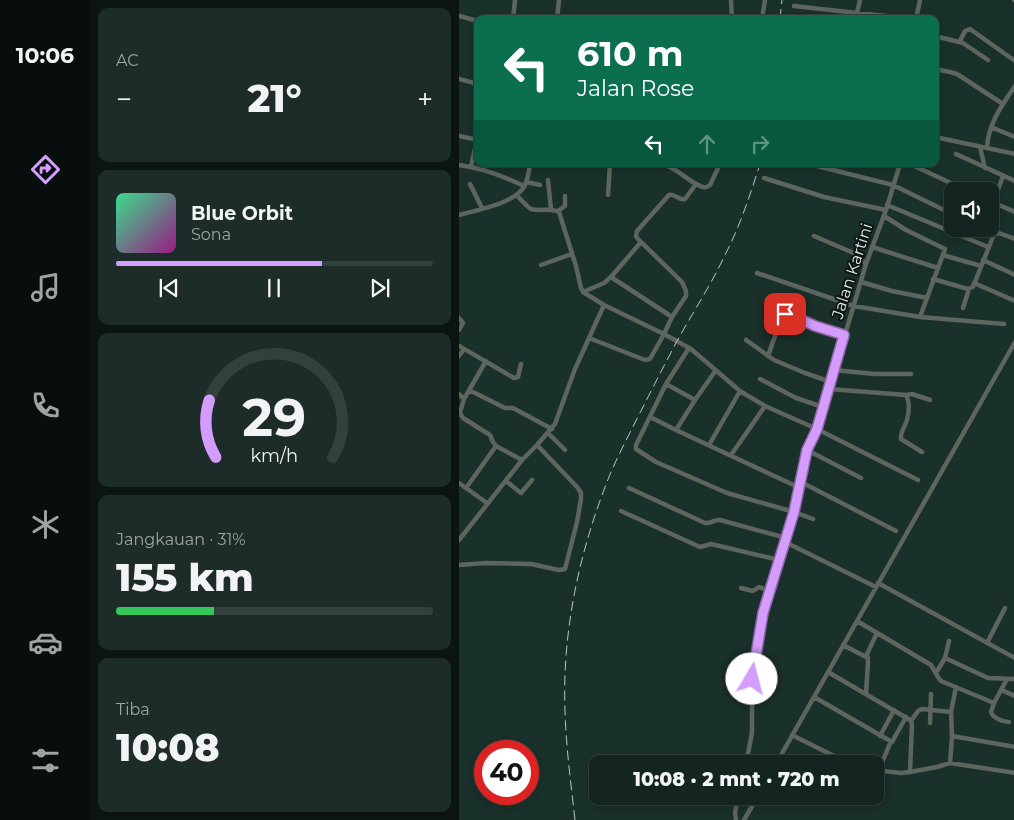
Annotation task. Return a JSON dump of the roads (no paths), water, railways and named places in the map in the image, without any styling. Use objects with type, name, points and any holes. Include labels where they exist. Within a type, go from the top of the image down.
[{"type":"street","points":[[513,0],[513,15]]},
{"type":"street","points":[[557,15],[559,0]]},
{"type":"street","points":[[731,0],[732,15]]},
{"type":"street","points":[[763,15],[765,0]]},
{"type":"street","points":[[857,13],[860,0]]},
{"type":"street","points":[[917,15],[919,0]]},
{"type":"street","points":[[794,6],[877,15]]},
{"type":"street","points":[[838,15],[839,11]]},
{"type":"street","points":[[459,16],[474,20]]},
{"type":"street","points":[[960,41],[965,31],[969,29],[1014,61]]},
{"type":"street","points":[[939,37],[960,41],[988,60]]},
{"type":"street","points":[[939,69],[957,74],[1003,104]]},
{"type":"street","points":[[459,79],[474,83]]},
{"type":"street","points":[[987,148],[991,127],[1014,86]]},
{"type":"street","points":[[991,127],[1014,137]]},
{"type":"street","points":[[459,136],[474,139]]},
{"type":"street","points":[[939,138],[1014,154]]},
{"type":"street","points":[[980,147],[985,168]]},
{"type":"street","points":[[471,166],[474,153]]},
{"type":"street","points":[[956,154],[1014,181]]},
{"type":"street","points":[[459,164],[474,167]]},
{"type":"street","points":[[474,167],[525,184],[540,185]]},
{"type":"street","points":[[459,216],[516,195],[525,184],[529,167]]},
{"type":"street","points":[[608,195],[610,167]]},
{"type":"street","points":[[670,167],[704,188],[709,186],[719,167]]},
{"type":"street","points":[[821,167],[893,185],[944,209]]},
{"type":"street","name":"Jalan Kartini","points":[[748,755],[752,733],[752,675],[762,617],[794,512],[807,450],[817,429],[844,335],[899,167]]},
{"type":"street","points":[[916,167],[949,182]]},
{"type":"street","points":[[999,187],[1003,176]]},
{"type":"street","points":[[764,178],[824,197],[886,208],[988,247]]},
{"type":"street","points":[[548,180],[551,209]]},
{"type":"street","points":[[470,184],[482,208]]},
{"type":"street","points":[[589,338],[645,360],[650,358],[672,317],[686,296],[685,287],[641,242],[636,236],[637,231],[669,195],[684,200],[696,184]]},
{"type":"street","points":[[516,195],[532,209],[551,209],[561,214],[583,292],[604,305],[689,348],[740,391],[765,406],[817,429],[918,480]]},
{"type":"street","points":[[558,211],[564,207],[565,196]]},
{"type":"street","points":[[999,206],[1014,212]]},
{"type":"street","points":[[883,216],[945,250],[920,317]]},
{"type":"street","points":[[963,308],[969,289],[973,287],[994,235],[999,233],[1014,239]]},
{"type":"street","points":[[814,236],[856,254],[867,264]]},
{"type":"street","points":[[583,292],[604,283],[611,277],[641,242]]},
{"type":"street","points":[[872,247],[938,268]]},
{"type":"street","points":[[541,265],[572,254]]},
{"type":"street","points":[[943,254],[981,266]]},
{"type":"street","points":[[983,260],[1014,275]]},
{"type":"street","points":[[757,273],[854,306],[920,317],[1004,324]]},
{"type":"street","points":[[611,277],[672,317]]},
{"type":"street","points":[[933,279],[969,289]]},
{"type":"street","points":[[861,282],[927,298]]},
{"type":"street","points":[[974,283],[1014,301]]},
{"type":"street","points":[[459,540],[522,460],[552,428],[573,373],[604,305]]},
{"type":"street","points":[[768,356],[782,316],[786,314],[844,335]]},
{"type":"street","points":[[459,318],[463,324],[459,330]]},
{"type":"street","points":[[746,340],[774,360],[831,382]]},
{"type":"street","points":[[781,755],[1014,342]]},
{"type":"street","points":[[459,356],[461,347],[515,379],[518,377],[521,364]]},
{"type":"street","points":[[689,348],[667,384],[635,448],[656,462],[727,493],[813,519]]},
{"type":"street","points":[[486,362],[464,399],[461,416],[488,433],[497,446],[522,460]]},
{"type":"street","points":[[676,430],[716,370]]},
{"type":"street","points":[[834,370],[875,374],[911,374]]},
{"type":"street","points":[[760,379],[796,398],[823,407]]},
{"type":"street","points":[[667,384],[695,400]]},
{"type":"street","points":[[469,390],[505,408],[513,408],[552,428]]},
{"type":"street","points":[[829,390],[913,394],[931,400]]},
{"type":"street","points":[[709,445],[740,391]]},
{"type":"street","points":[[459,394],[464,399]]},
{"type":"street","points":[[906,395],[909,401],[908,414],[901,439],[921,452]]},
{"type":"street","points":[[731,455],[765,406]]},
{"type":"street","points":[[650,417],[800,488]]},
{"type":"street","points":[[548,433],[565,450]]},
{"type":"street","points":[[466,488],[497,446]]},
{"type":"street","points":[[459,565],[485,563],[531,564],[559,570],[565,569],[577,522],[581,493],[537,446]]},
{"type":"street","points":[[807,450],[861,478]]},
{"type":"street","points":[[506,481],[521,493],[532,480]]},
{"type":"street","points":[[801,482],[896,531]]},
{"type":"street","points":[[459,483],[487,503]]},
{"type":"street","points":[[629,488],[705,523],[709,524],[720,520],[785,540],[877,585],[1014,658]]},
{"type":"street","points":[[621,511],[700,547],[711,544],[779,560]]},
{"type":"street","points":[[741,588],[753,591],[759,586],[769,591]]},
{"type":"street","points":[[987,643],[1005,608]]},
{"type":"street","points":[[857,621],[931,665],[941,681],[994,703]]},
{"type":"street","points":[[866,694],[867,652],[877,633]]},
{"type":"street","points":[[936,674],[945,658],[949,642]]},
{"type":"street","points":[[843,645],[868,658]]},
{"type":"street","points":[[945,658],[988,678],[1014,679]]},
{"type":"street","points":[[828,672],[911,721]]},
{"type":"street","points":[[1007,679],[991,709],[992,715],[1005,722],[1009,722]]},
{"type":"street","points":[[951,763],[951,712],[956,688]]},
{"type":"street","points":[[1001,690],[1014,696]]},
{"type":"street","points":[[930,723],[931,694]]},
{"type":"street","points":[[814,697],[891,741]]},
{"type":"street","points":[[880,736],[894,710]]},
{"type":"street","points":[[910,772],[911,721],[918,710],[951,712]]},
{"type":"street","points":[[884,756],[906,717]]},
{"type":"street","points":[[792,735],[833,755]]},
{"type":"street","points":[[952,736],[1014,747]]},
{"type":"street","points":[[884,771],[910,772],[951,763],[1014,772]]},
{"type":"street","points":[[734,818],[736,805]]},
{"type":"street","points":[[744,820],[753,805]]},
{"type":"railway","points":[[780,15],[782,0]]},
{"type":"railway","points":[[575,820],[566,738],[565,680],[570,619],[575,589],[590,530],[611,472],[623,446],[730,244],[759,167]]}]
